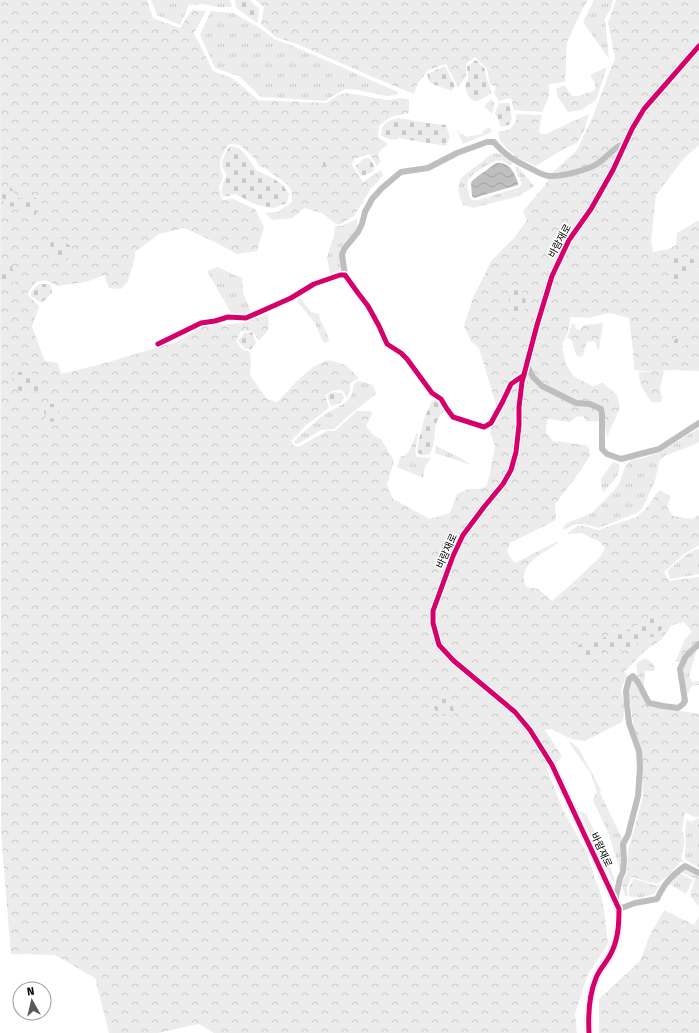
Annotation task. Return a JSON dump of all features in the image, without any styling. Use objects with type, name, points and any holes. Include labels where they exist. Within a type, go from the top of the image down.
[{"type":"street","name":"바람재로","points":[[589,1033],[589,998],[596,976],[610,956],[616,942],[619,924],[617,905],[552,764],[530,730],[515,712],[454,661],[439,645],[433,623],[433,611],[453,556],[464,535],[503,484],[511,470],[516,452],[519,407],[524,375],[552,276],[569,240],[590,209],[613,170],[632,129],[644,108],[699,46]]},
{"type":"street","points":[[524,375],[511,384],[491,423],[484,427],[453,417],[441,399],[432,393],[407,359],[387,344],[368,306],[345,275],[342,255],[344,249],[358,232],[365,212],[372,200],[382,188],[401,172],[428,168],[457,153],[486,142],[494,142],[513,160],[549,176],[587,169],[599,163],[619,146],[623,148]]},
{"type":"street","points":[[158,344],[201,324],[228,317],[246,318],[291,298],[314,284],[340,275],[345,275]]},
{"type":"street","points":[[526,366],[533,377],[542,386],[576,403],[590,404],[601,409],[602,449],[607,454],[621,460],[659,449],[699,423]]},
{"type":"street","points":[[699,644],[685,658],[680,669],[685,701],[678,708],[649,703],[637,679],[633,676],[629,679],[626,691],[629,723],[639,751],[640,768],[638,796],[628,835],[623,844],[623,872],[620,878],[617,905],[657,899],[660,891],[672,876],[685,866],[699,873]]},
{"type":"green space","points":[[0,0],[147,0],[153,18],[180,28],[192,10],[206,11],[194,33],[213,71],[234,79],[258,100],[327,103],[338,95],[347,93],[387,100],[404,98],[409,100],[409,113],[390,117],[379,126],[378,137],[388,144],[382,148],[378,155],[381,161],[377,166],[370,154],[354,159],[352,165],[363,182],[381,170],[383,175],[372,187],[354,216],[340,224],[336,224],[322,213],[304,208],[293,218],[272,220],[265,213],[277,212],[292,202],[292,192],[288,185],[266,169],[259,166],[255,159],[240,145],[229,144],[220,163],[223,176],[219,188],[222,200],[233,199],[255,209],[264,227],[257,251],[237,254],[184,228],[159,234],[135,252],[128,281],[121,289],[109,288],[104,275],[86,282],[57,286],[46,280],[36,282],[27,294],[39,306],[32,327],[45,361],[58,363],[61,374],[102,364],[176,342],[203,326],[242,323],[268,314],[268,329],[259,340],[252,331],[241,331],[236,341],[242,349],[250,352],[250,375],[267,399],[277,402],[313,367],[327,360],[346,365],[359,378],[350,384],[350,391],[347,398],[342,390],[334,390],[325,395],[329,408],[305,426],[291,441],[293,445],[298,447],[327,431],[335,431],[357,411],[371,411],[372,414],[366,426],[373,435],[381,439],[394,461],[387,485],[393,499],[430,519],[450,513],[457,494],[468,489],[486,487],[495,446],[490,432],[498,411],[479,348],[471,341],[464,326],[474,295],[491,261],[514,238],[527,220],[523,211],[545,185],[553,172],[577,150],[593,116],[615,58],[608,23],[616,0],[699,0],[699,145],[684,158],[656,195],[651,240],[653,252],[669,249],[676,245],[677,233],[699,220],[699,371],[666,370],[653,372],[634,370],[629,318],[610,313],[588,318],[570,317],[568,331],[562,344],[565,362],[573,376],[592,386],[603,383],[617,395],[620,408],[607,437],[604,422],[586,421],[583,416],[576,417],[570,422],[547,419],[546,433],[553,441],[585,445],[589,448],[590,456],[555,504],[556,520],[510,543],[507,552],[515,563],[558,541],[558,543],[533,560],[526,570],[524,577],[526,587],[538,589],[552,601],[600,557],[605,548],[600,542],[581,533],[568,534],[579,525],[599,530],[637,517],[649,505],[659,490],[671,496],[667,507],[673,516],[692,519],[699,515],[699,545],[684,554],[664,572],[669,581],[699,577],[699,642],[687,652],[680,662],[676,661],[685,639],[692,632],[684,622],[672,625],[662,639],[645,651],[624,672],[627,674],[621,690],[624,704],[624,716],[622,722],[585,741],[571,739],[551,729],[545,730],[562,756],[547,769],[563,810],[587,853],[600,891],[608,944],[588,974],[575,1013],[577,1033],[214,1033],[199,1024],[158,1033],[109,1033],[95,978],[55,955],[11,954],[1,834]]},
{"type":"green space","points":[[151,0],[228,0],[231,2],[232,7],[219,7],[203,4],[189,5],[180,25],[157,15]]},
{"type":"green space","points":[[235,0],[250,0],[259,9],[257,23],[236,8]]},
{"type":"green space","points":[[255,0],[588,0],[567,42],[565,82],[549,84],[549,97],[542,112],[514,110],[511,98],[499,101],[494,93],[496,87],[490,84],[487,69],[475,57],[466,64],[466,77],[458,87],[446,64],[428,70],[418,83],[414,94],[297,44],[276,37],[261,24],[264,7]]},
{"type":"green space","points":[[594,0],[613,0],[611,8],[605,19],[609,59],[583,22]]},
{"type":"green space","points":[[211,11],[233,13],[260,28],[274,39],[398,92],[397,95],[387,96],[345,89],[325,101],[261,97],[239,76],[215,68],[200,35]]},
{"type":"green space","points":[[476,60],[485,69],[491,93],[478,101],[472,100],[469,97],[465,85],[468,80],[467,66]]},
{"type":"green space","points":[[445,66],[455,86],[451,91],[430,83],[427,74]]},
{"type":"green space","points":[[607,67],[596,100],[581,110],[568,112],[558,97],[556,89],[564,85],[572,96],[579,96],[595,90],[595,83],[590,75]]},
{"type":"green space","points":[[491,99],[495,104],[492,114],[484,106]]},
{"type":"green space","points":[[499,103],[509,103],[512,118],[509,125],[501,127],[495,113]]},
{"type":"green space","points":[[516,114],[542,115],[539,131],[541,134],[546,134],[589,114],[584,131],[577,143],[565,148],[536,166],[516,157],[500,141],[498,132],[510,129],[516,121]]},
{"type":"green space","points":[[398,118],[446,125],[450,137],[446,146],[398,138],[389,139],[381,135],[382,128],[386,123]]},
{"type":"green space","points":[[489,127],[492,132],[463,144],[457,130],[460,134],[467,137],[482,134],[483,131]]},
{"type":"green space","points":[[230,146],[239,148],[256,170],[283,185],[289,194],[287,203],[274,208],[257,205],[235,194],[223,197],[222,188],[227,174],[222,167],[222,162]]},
{"type":"green space","points":[[494,153],[504,156],[513,163],[510,165],[502,160],[499,160],[487,165],[474,174],[467,183],[470,198],[473,200],[478,200],[520,187],[522,183],[515,167],[518,167],[534,186],[516,197],[473,208],[463,205],[459,192],[461,178]]},
{"type":"green space","points":[[324,156],[328,156],[336,162],[337,167],[328,172],[324,171]]},
{"type":"green space","points":[[370,158],[374,166],[373,171],[362,176],[360,175],[356,166],[363,159]]},
{"type":"green space","points":[[10,186],[20,199],[25,197],[36,198],[39,203],[35,217],[26,216],[17,206],[6,207],[2,197],[2,189],[3,187]]},
{"type":"green space","points":[[357,219],[357,228],[340,248],[340,272],[330,274],[327,257],[334,236],[335,226],[342,226]]},
{"type":"green space","points":[[57,238],[63,240],[73,249],[72,254],[65,262],[58,263],[51,249],[50,241]]},
{"type":"green space","points":[[674,257],[689,257],[699,263],[699,267],[684,278],[674,281],[670,277],[670,262]]},
{"type":"green space","points":[[5,263],[11,265],[15,275],[15,283],[0,280],[0,264]]},
{"type":"green space","points":[[218,267],[234,275],[242,277],[243,293],[251,311],[243,314],[231,313],[207,271]]},
{"type":"green space","points":[[39,284],[50,284],[52,292],[41,303],[31,296],[31,292]]},
{"type":"green space","points":[[514,288],[525,294],[526,308],[518,320],[511,315],[508,293]]},
{"type":"green space","points":[[300,298],[311,312],[319,314],[329,341],[324,343],[314,322],[297,301]]},
{"type":"green space","points":[[603,322],[599,350],[597,349],[595,341],[587,342],[583,355],[580,357],[576,354],[571,339],[567,338],[571,324],[575,324],[576,329],[580,330],[584,325]]},
{"type":"green space","points":[[252,332],[256,343],[250,350],[244,348],[238,341],[244,333]]},
{"type":"green space","points":[[677,336],[685,337],[688,343],[682,348],[675,348],[673,342]]},
{"type":"green space","points":[[664,371],[660,388],[662,398],[661,402],[652,402],[640,384],[639,372]]},
{"type":"green space","points":[[15,372],[28,372],[34,375],[40,386],[37,391],[29,394],[18,390],[11,376]]},
{"type":"green space","points":[[358,381],[368,383],[373,386],[376,394],[334,429],[321,430],[298,444],[295,444],[294,441],[317,420],[347,401],[352,393],[354,384]]},
{"type":"green space","points":[[332,392],[342,393],[344,397],[342,402],[331,406],[327,396]]},
{"type":"green space","points":[[436,399],[445,410],[437,421],[432,449],[429,455],[422,455],[418,453],[417,449],[424,419],[432,401]]},
{"type":"green space","points":[[57,404],[60,406],[57,420],[54,422],[46,420],[44,411],[45,405]]},
{"type":"green space","points":[[699,428],[699,441],[696,444],[664,456],[659,462],[655,481],[642,509],[637,513],[599,528],[584,524],[576,524],[564,530],[563,527],[567,523],[592,513],[618,486],[625,467],[631,460],[643,458],[660,452]]},
{"type":"green space","points":[[417,432],[415,452],[417,457],[431,458],[425,467],[423,478],[397,467],[401,456],[405,456],[410,450]]},
{"type":"green space","points":[[436,446],[461,458],[471,465],[435,453]]},
{"type":"green space","points":[[613,462],[619,464],[619,472],[604,492],[602,490],[601,479]]},
{"type":"green space","points":[[699,548],[699,574],[670,579],[668,570],[687,554]]},
{"type":"green space","points":[[656,618],[661,622],[662,629],[655,636],[645,639],[642,642],[635,643],[628,649],[622,651],[610,649],[593,657],[583,656],[577,647],[588,639],[602,639],[611,633],[622,632],[634,628],[647,619]]},
{"type":"green space","points":[[695,650],[696,653],[689,676],[692,682],[699,681],[699,685],[692,686],[687,694],[683,676],[684,670],[687,660]]},
{"type":"green space","points":[[645,658],[653,664],[655,669],[653,671],[645,671],[644,688],[651,701],[640,684],[636,664]]},
{"type":"green space","points":[[633,680],[637,683],[642,696],[649,706],[699,714],[699,816],[696,818],[685,812],[682,832],[684,847],[681,857],[684,861],[679,863],[671,873],[657,884],[632,877],[627,887],[628,896],[625,896],[622,885],[627,874],[628,851],[643,797],[641,749],[634,730],[629,694],[630,683]]},
{"type":"green space","points":[[440,698],[452,700],[454,716],[438,715],[432,704]]},
{"type":"green space","points":[[571,742],[579,749],[601,790],[600,793],[622,838],[620,871],[608,832],[594,803],[593,799],[597,792],[590,772],[569,743]]},
{"type":"green space","points":[[579,811],[585,813],[587,816],[608,861],[615,880],[613,882],[610,877]]},
{"type":"green space","points":[[687,818],[690,822],[699,818],[699,868],[685,859],[685,831]]},
{"type":"green space","points":[[682,870],[699,877],[699,907],[690,895],[695,879],[681,872]]},
{"type":"green space","points":[[679,873],[693,880],[686,894],[670,884]]},
{"type":"green space","points":[[635,879],[657,886],[661,883],[654,894],[639,898],[629,896],[629,887]]},
{"type":"green space","points":[[664,910],[694,925],[699,916],[699,1033],[599,1033],[599,999],[640,961],[650,935]]},
{"type":"water","points":[[496,163],[505,164],[511,168],[518,185],[474,198],[472,196],[471,183]]},
{"type":"cycle path","points":[[589,1033],[590,998],[597,975],[609,957],[616,940],[619,909],[552,765],[530,730],[515,712],[454,661],[439,645],[433,623],[433,611],[453,556],[463,535],[503,484],[511,470],[516,452],[522,382],[552,276],[569,240],[591,209],[613,170],[632,129],[644,109],[699,46]]},
{"type":"cycle path","points":[[158,344],[201,323],[228,317],[246,318],[291,298],[314,284],[340,275],[345,275],[368,306],[387,344],[407,359],[432,393],[441,399],[453,417],[484,427],[491,423],[511,384],[524,375]]}]
